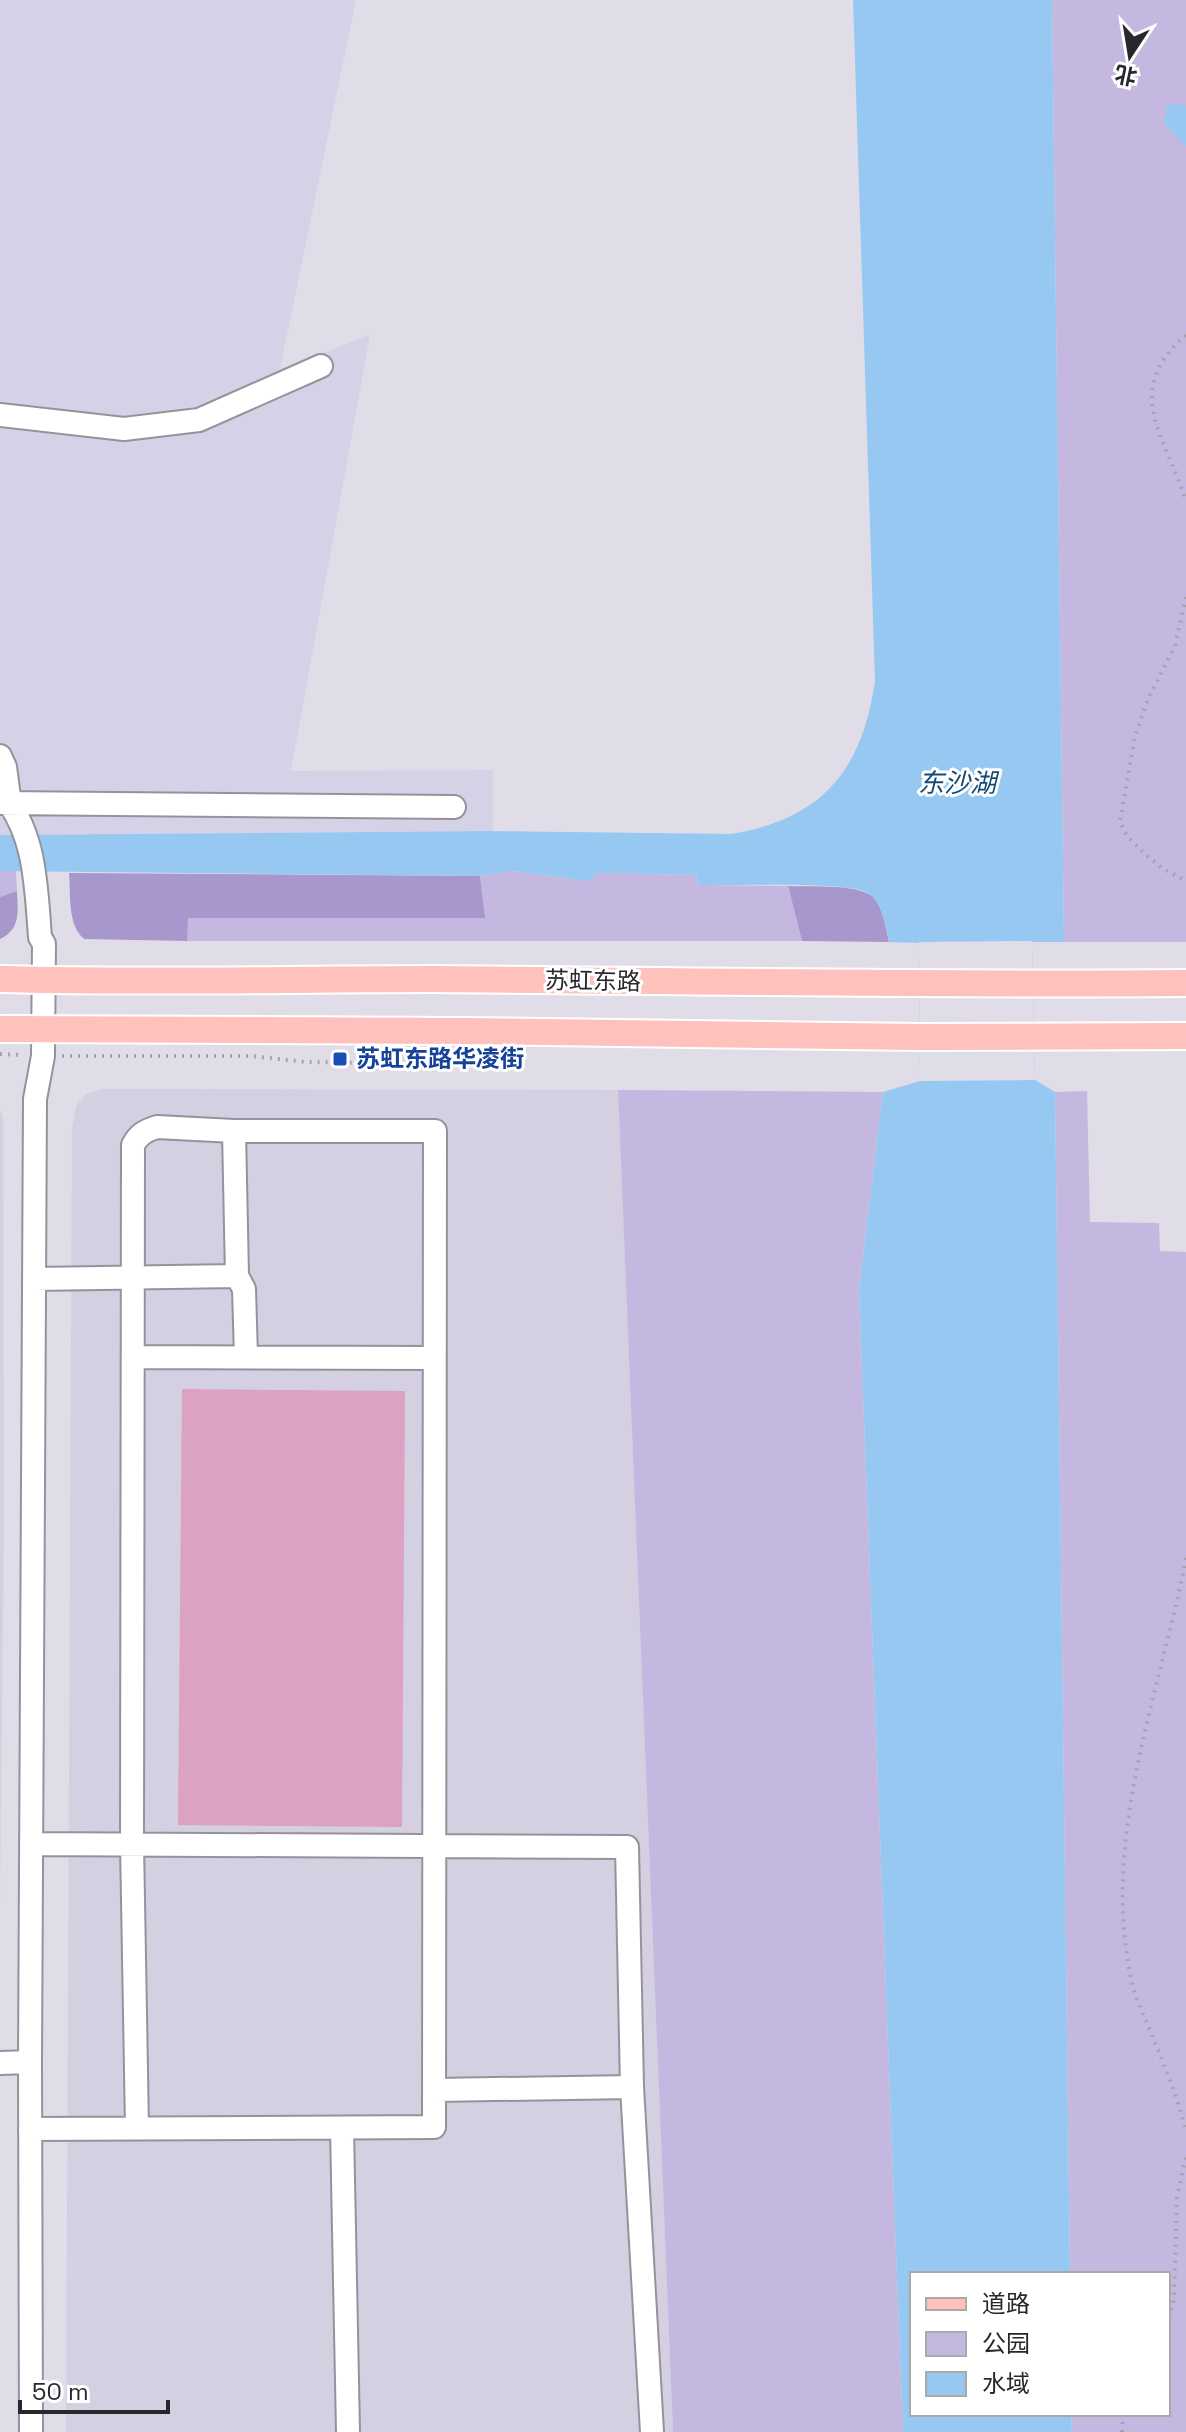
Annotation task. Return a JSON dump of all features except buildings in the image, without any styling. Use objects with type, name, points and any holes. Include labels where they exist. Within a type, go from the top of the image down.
[{"type":"main road","name":"苏虹东路","points":[[0,979],[1186,983]]},
{"type":"main road","points":[[0,1029],[920,1037],[1186,1036]]},
{"type":"street","points":[[0,415],[124,429],[199,420],[321,366]]},
{"type":"street","points":[[0,756],[5,767],[3,800],[26,832],[36,887],[40,937],[44,944],[43,1056],[35,1099],[31,2432]]},
{"type":"street","points":[[3,800],[454,807]]},
{"type":"street","points":[[30,2129],[434,2127],[435,1131],[234,1131],[157,1127],[138,1136],[133,1145],[132,1843],[137,2128]]},
{"type":"street","points":[[234,1131],[237,1276],[244,1289],[246,1357]]},
{"type":"street","points":[[34,1279],[237,1276]]},
{"type":"street","points":[[133,1357],[434,1358]]},
{"type":"street","points":[[31,1844],[627,1847],[632,2087],[652,2432]]},
{"type":"street","points":[[0,2063],[30,2062]]},
{"type":"street","points":[[435,2090],[632,2087]]},
{"type":"street","points":[[342,2128],[348,2432]]},
{"type":"path","points":[[1186,335],[1167,352],[1156,373],[1152,404],[1156,428],[1186,502]]},
{"type":"path","points":[[1186,597],[1175,646],[1141,715],[1120,816],[1121,828],[1144,853],[1162,868],[1186,881]]},
{"type":"path","points":[[0,1054],[251,1056],[306,1062],[376,1063],[450,1054]]},
{"type":"path","points":[[1186,1558],[1176,1610],[1141,1743],[1128,1812],[1122,1877],[1124,1931],[1132,1985],[1178,2102],[1186,2131]]},
{"type":"path","points":[[1170,2317],[1174,2299],[1177,2198],[1186,2156]]},
{"type":"shaded area","points":[[0,0],[356,0],[280,369],[370,335],[291,771],[493,770],[493,831],[0,835]]},
{"type":"shaded area","points":[[69,873],[480,876],[485,918],[188,918],[187,941],[84,939],[72,917]]},
{"type":"shaded area","points":[[788,886],[847,888],[869,894],[880,908],[889,942],[802,941]]},
{"type":"shaded area","points":[[17,891],[15,925],[0,939],[0,897]]},
{"type":"shaded area","points":[[102,1089],[618,1090],[673,2432],[66,2432],[72,1128],[76,1106],[86,1094]]},
{"type":"shaded area","points":[[0,1111],[3,1115],[4,1516],[0,1899]]},
{"type":"green space","points":[[1052,0],[1186,0],[1186,942],[1064,942]]},
{"type":"green space","points":[[0,871],[16,871],[17,891],[0,897]]},
{"type":"green space","points":[[513,871],[589,881],[597,873],[696,875],[698,885],[788,886],[802,941],[187,941],[187,918],[484,918],[480,876]]},
{"type":"green space","points":[[618,1090],[883,1092],[859,1289],[903,2432],[673,2432]]},
{"type":"green space","points":[[1087,1091],[1090,1222],[1159,1223],[1160,1251],[1186,1252],[1186,2432],[1072,2432],[1071,2416],[1170,2416],[1170,2272],[1070,2272],[1055,1092]]},
{"type":"water","name":"东沙湖","points":[[853,0],[1052,0],[1064,942],[1032,942],[1035,1080],[1055,1092],[1070,2272],[910,2272],[910,2416],[1071,2416],[1072,2432],[903,2432],[859,1289],[883,1092],[920,1081],[919,943],[889,942],[880,907],[866,892],[811,885],[698,885],[696,875],[597,873],[589,881],[513,871],[480,876],[0,871],[0,835],[493,831],[731,834],[763,827],[790,816],[813,803],[832,786],[848,765],[860,741],[875,681]]},
{"type":"water","points":[[1173,103],[1186,106],[1186,147],[1164,123],[1166,108]]},
{"type":"pier","points":[[1032,941],[1035,1080],[920,1081],[919,942]]},
{"type":"place","name":"苏虹东路华凌街","points":[[340,1059]]}]
